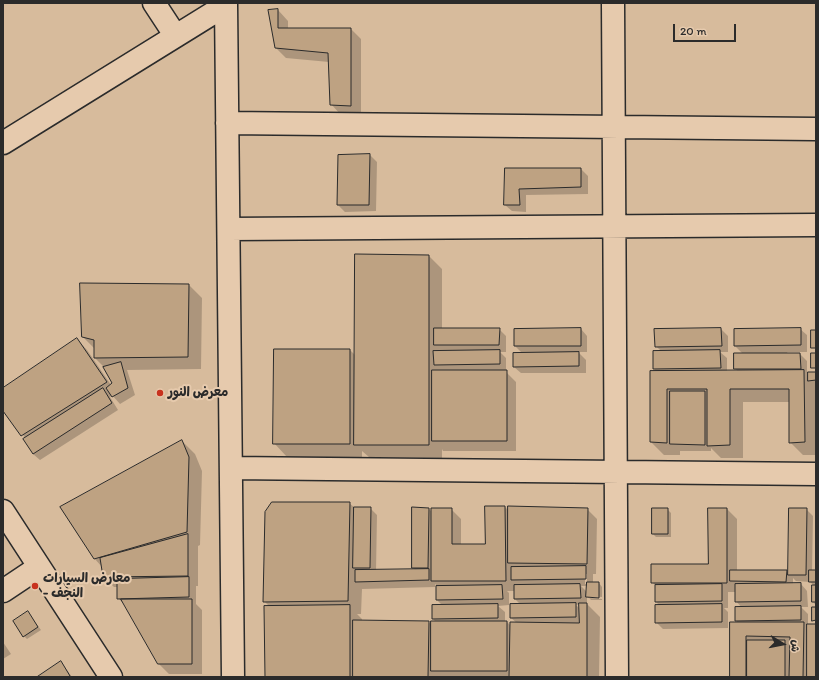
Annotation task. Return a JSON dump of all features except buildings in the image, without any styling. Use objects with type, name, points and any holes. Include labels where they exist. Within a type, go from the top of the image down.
[{"type":"street","points":[[154,3],[175,35]]},
{"type":"street","points":[[613,3],[617,677]]},
{"type":"street","points":[[3,143],[226,4]]},
{"type":"street","points":[[226,4],[233,677]]},
{"type":"street","points":[[227,123],[816,129]]},
{"type":"street","points":[[228,229],[816,225]]},
{"type":"street","points":[[231,468],[816,474]]},
{"type":"street","points":[[3,511],[111,677]]},
{"type":"street","points":[[3,591],[39,567]]},
{"type":"shaded area","points":[[3,3],[816,3],[816,677],[3,677]]},
{"type":"place","name":"معرض النور","points":[[160,393]]},
{"type":"place","name":"معارض السيارات - النجف","points":[[35,586]]}]
